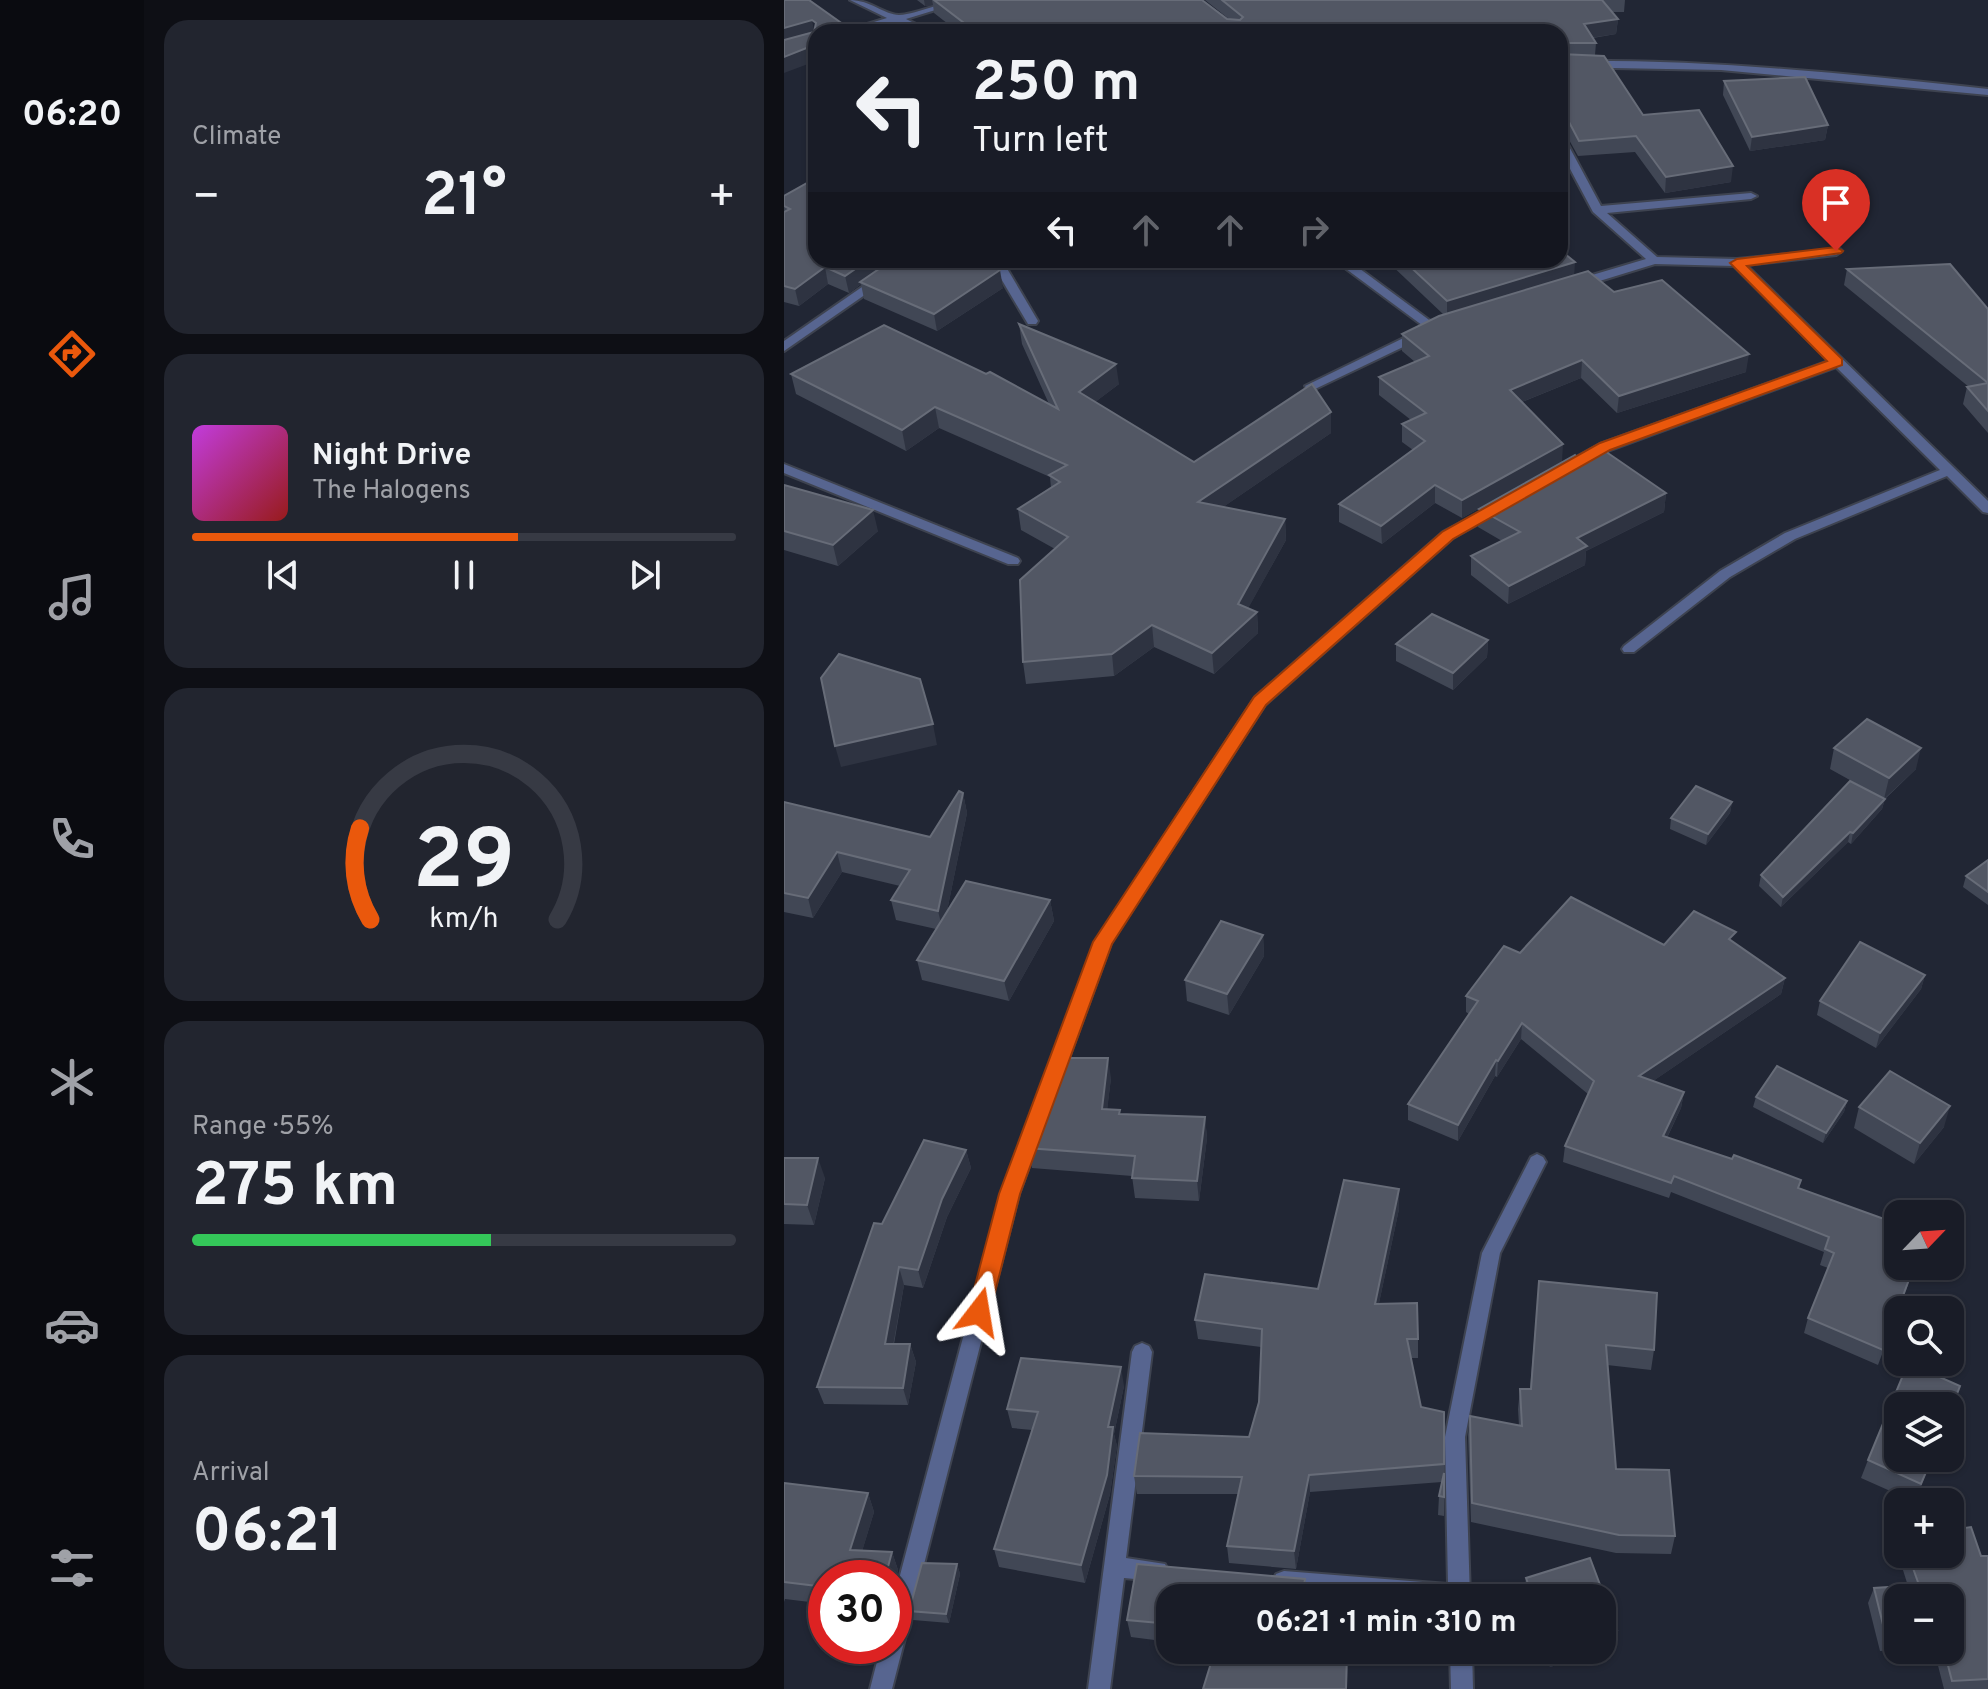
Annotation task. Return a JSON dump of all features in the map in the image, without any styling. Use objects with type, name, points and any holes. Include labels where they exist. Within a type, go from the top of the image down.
[{"type":"street","points":[[855,0],[912,24]]},
{"type":"street","points":[[874,24],[963,0]]},
{"type":"street","points":[[1568,64],[1636,62],[1803,72],[1988,92]]},
{"type":"street","points":[[1568,154],[1597,210],[1654,260]]},
{"type":"street","points":[[1597,210],[1751,196]]},
{"type":"street","points":[[1566,287],[1654,260],[1737,263],[1836,251]]},
{"type":"street","points":[[1737,263],[1988,509]]},
{"type":"street","points":[[784,347],[898,268]]},
{"type":"street","points":[[1001,268],[1032,321]]},
{"type":"street","points":[[1351,268],[1434,328]]},
{"type":"street","points":[[1311,386],[1449,323]]},
{"type":"street","points":[[1566,469],[1605,447],[1837,362]]},
{"type":"street","points":[[784,468],[1013,561]]},
{"type":"street","points":[[1629,649],[1725,574],[1790,536],[1949,471]]},
{"type":"street","points":[[912,1570],[1010,1194],[1103,942],[1260,701],[1448,535],[1513,498]]},
{"type":"street","points":[[1459,1584],[1455,1437],[1491,1253],[1537,1162]]},
{"type":"street","points":[[1099,1689],[1142,1352]]},
{"type":"street","points":[[1114,1567],[1177,1572]]},
{"type":"street","points":[[1256,1579],[1312,1584]]},
{"type":"street","points":[[881,1689],[887,1664]]},
{"type":"street","points":[[1461,1664],[1462,1689]]},
{"type":"building","points":[[784,0],[809,0],[843,24],[816,24],[812,20],[784,28]]},
{"type":"building","points":[[934,0],[1202,0],[1227,19],[1240,20],[1243,17],[1222,0],[1602,0],[1618,19],[1584,24],[1596,43],[1568,43],[1568,24],[961,24],[964,23]]},
{"type":"building","points":[[808,34],[808,47],[784,57],[784,40]]},
{"type":"building","points":[[1568,54],[1604,56],[1643,115],[1699,110],[1733,166],[1666,177],[1636,136],[1579,141],[1569,122]]},
{"type":"building","points":[[1805,77],[1828,125],[1752,137],[1724,81]]},
{"type":"building","points":[[808,182],[808,268],[824,268],[795,289],[784,286],[784,212],[790,209],[784,206],[784,196]]},
{"type":"building","points":[[1950,264],[1988,309],[1988,383],[1847,269]]},
{"type":"building","points":[[827,268],[856,268],[845,276]]},
{"type":"building","points":[[880,268],[1000,270],[934,314],[860,282]]},
{"type":"building","points":[[1412,268],[1555,268],[1447,301]]},
{"type":"building","points":[[1588,271],[1614,292],[1662,280],[1749,354],[1619,396],[1582,360],[1510,390],[1563,444],[1462,500],[1435,485],[1381,526],[1339,504],[1425,441],[1402,424],[1426,413],[1379,377],[1429,356],[1402,334],[1439,316]]},
{"type":"building","points":[[1019,324],[1116,364],[1079,392],[1194,462],[1312,384],[1331,412],[1198,502],[1285,519],[1238,604],[1257,612],[1212,653],[1152,625],[1112,654],[1023,662],[1020,580],[1068,537],[1018,509],[1060,482],[1049,475],[1067,465],[935,407],[902,430],[791,374],[884,325],[986,374],[990,372],[1058,409]]},
{"type":"building","points":[[1988,383],[1988,411],[1967,387]]},
{"type":"building","points":[[1602,449],[1666,493],[1577,538],[1587,546],[1509,586],[1471,556],[1520,532],[1479,509],[1575,455],[1579,460]]},
{"type":"building","points":[[784,485],[873,510],[833,545],[784,531]]},
{"type":"building","points":[[1432,614],[1488,640],[1453,673],[1396,644]]},
{"type":"building","points":[[839,654],[920,679],[933,724],[835,746],[821,678]]},
{"type":"building","points":[[1867,719],[1921,748],[1889,778],[1834,748]]},
{"type":"building","points":[[1850,781],[1885,799],[1783,897],[1761,875]]},
{"type":"building","points":[[1696,786],[1732,802],[1708,834],[1671,818]]},
{"type":"building","points":[[959,791],[963,793],[938,911],[891,900],[910,870],[837,852],[808,898],[784,893],[784,802],[930,837]]},
{"type":"building","points":[[1988,860],[1988,892],[1966,876]]},
{"type":"building","points":[[966,881],[1050,900],[1004,981],[917,960]]},
{"type":"building","points":[[1571,897],[1664,945],[1694,911],[1736,932],[1729,939],[1785,978],[1639,1076],[1684,1092],[1663,1136],[1732,1159],[1734,1155],[1801,1180],[1798,1188],[1884,1219],[1884,1280],[1909,1280],[1903,1296],[1884,1296],[1883,1350],[1808,1318],[1834,1253],[1825,1249],[1829,1237],[1674,1176],[1671,1183],[1565,1146],[1594,1081],[1522,1023],[1458,1125],[1408,1104],[1478,1001],[1466,996],[1504,946],[1520,953]]},
{"type":"building","points":[[1221,921],[1263,935],[1227,994],[1185,980]]},
{"type":"building","points":[[1860,942],[1925,975],[1880,1033],[1820,1001]]},
{"type":"building","points":[[1061,1058],[1108,1058],[1102,1109],[1120,1110],[1119,1114],[1205,1117],[1197,1181],[1132,1178],[1135,1156],[1027,1148]]},
{"type":"building","points":[[1777,1066],[1847,1101],[1826,1133],[1756,1097]]},
{"type":"building","points":[[1890,1071],[1950,1106],[1920,1143],[1859,1107]]},
{"type":"building","points":[[924,1140],[966,1150],[942,1199],[918,1270],[899,1267],[885,1344],[910,1344],[903,1388],[817,1387],[874,1223],[882,1224]]},
{"type":"building","points":[[784,1158],[818,1158],[807,1205],[784,1204]]},
{"type":"building","points":[[1344,1180],[1399,1189],[1375,1304],[1417,1303],[1418,1339],[1407,1339],[1421,1407],[1444,1412],[1444,1464],[1309,1475],[1294,1551],[1227,1546],[1242,1477],[1134,1476],[1140,1433],[1249,1437],[1259,1402],[1262,1329],[1195,1320],[1205,1274],[1318,1289]]},
{"type":"building","points":[[1539,1281],[1657,1293],[1654,1350],[1606,1345],[1616,1469],[1669,1470],[1675,1536],[1619,1535],[1472,1503],[1470,1416],[1522,1426],[1520,1389],[1531,1389]]},
{"type":"building","points":[[1021,1358],[1121,1367],[1108,1427],[1113,1427],[1107,1475],[1081,1565],[994,1549],[1038,1412],[1007,1409]]},
{"type":"building","points":[[1903,1376],[1937,1376],[1960,1386],[1958,1392],[1896,1392]]},
{"type":"building","points":[[1884,1421],[1884,1467],[1868,1460]]},
{"type":"building","points":[[1894,1472],[1926,1472],[1921,1484]]},
{"type":"building","points":[[1444,1473],[1444,1497],[1439,1496]]},
{"type":"building","points":[[784,1483],[868,1493],[850,1550],[892,1552],[890,1560],[808,1560],[808,1585],[784,1582]]},
{"type":"building","points":[[1971,1527],[1981,1556],[1988,1556],[1988,1679],[1952,1681],[1948,1664],[1964,1664],[1964,1584],[1919,1584],[1913,1568],[1964,1568],[1964,1528]]},
{"type":"building","points":[[1590,1558],[1600,1584],[1528,1584],[1526,1578]]},
{"type":"building","points":[[922,1563],[957,1564],[946,1614],[912,1611]]},
{"type":"building","points":[[1137,1564],[1305,1579],[1304,1584],[1156,1584],[1156,1623],[1127,1620]]},
{"type":"building","points":[[1884,1587],[1884,1629],[1874,1588]]},
{"type":"building","points":[[1211,1664],[1347,1664],[1346,1689],[1203,1689]]},
{"type":"route","points":[[979,1312],[1010,1194],[1103,942],[1260,701],[1448,535],[1605,447],[1837,362],[1737,263],[1836,251]]}]
